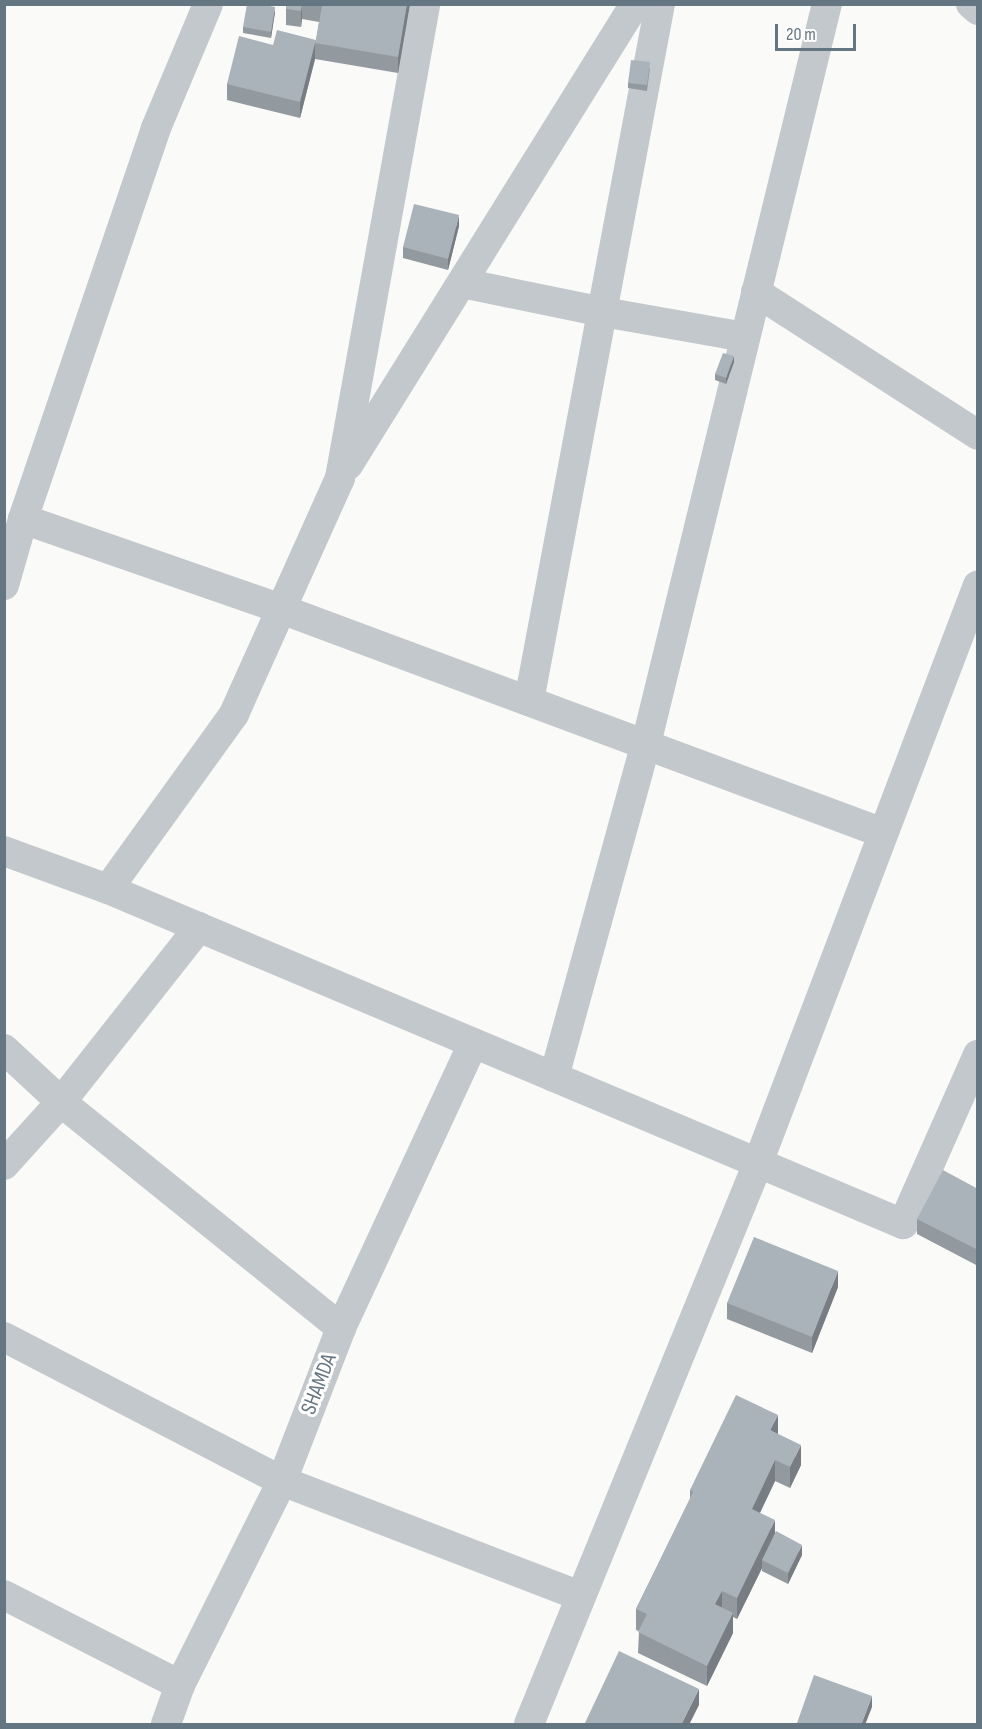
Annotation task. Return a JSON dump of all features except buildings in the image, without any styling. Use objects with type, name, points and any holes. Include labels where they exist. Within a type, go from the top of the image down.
[{"type":"street","points":[[4,585],[23,519],[156,128],[208,4]]},
{"type":"street","points":[[340,478],[425,4]]},
{"type":"street","points":[[108,889],[234,714],[340,478],[636,4]]},
{"type":"street","points":[[529,701],[660,4]]},
{"type":"street","points":[[554,1077],[646,744],[827,4]]},
{"type":"street","points":[[972,4],[978,10]]},
{"type":"street","points":[[462,283],[603,312],[745,337]]},
{"type":"street","points":[[756,292],[978,435]]},
{"type":"street","points":[[23,519],[281,609],[884,833]]},
{"type":"street","points":[[529,1725],[758,1163],[978,585]]},
{"type":"street","points":[[4,851],[108,889],[903,1224],[978,1055]]},
{"type":"street","points":[[4,1165],[61,1102],[199,927]]},
{"type":"street","name":"SHAMDA","points":[[166,1725],[180,1685],[282,1481],[340,1328],[473,1043]]},
{"type":"street","points":[[4,1049],[61,1102],[340,1328]]},
{"type":"street","points":[[4,1337],[282,1481],[580,1596]]},
{"type":"street","points":[[4,1595],[180,1685]]}]
